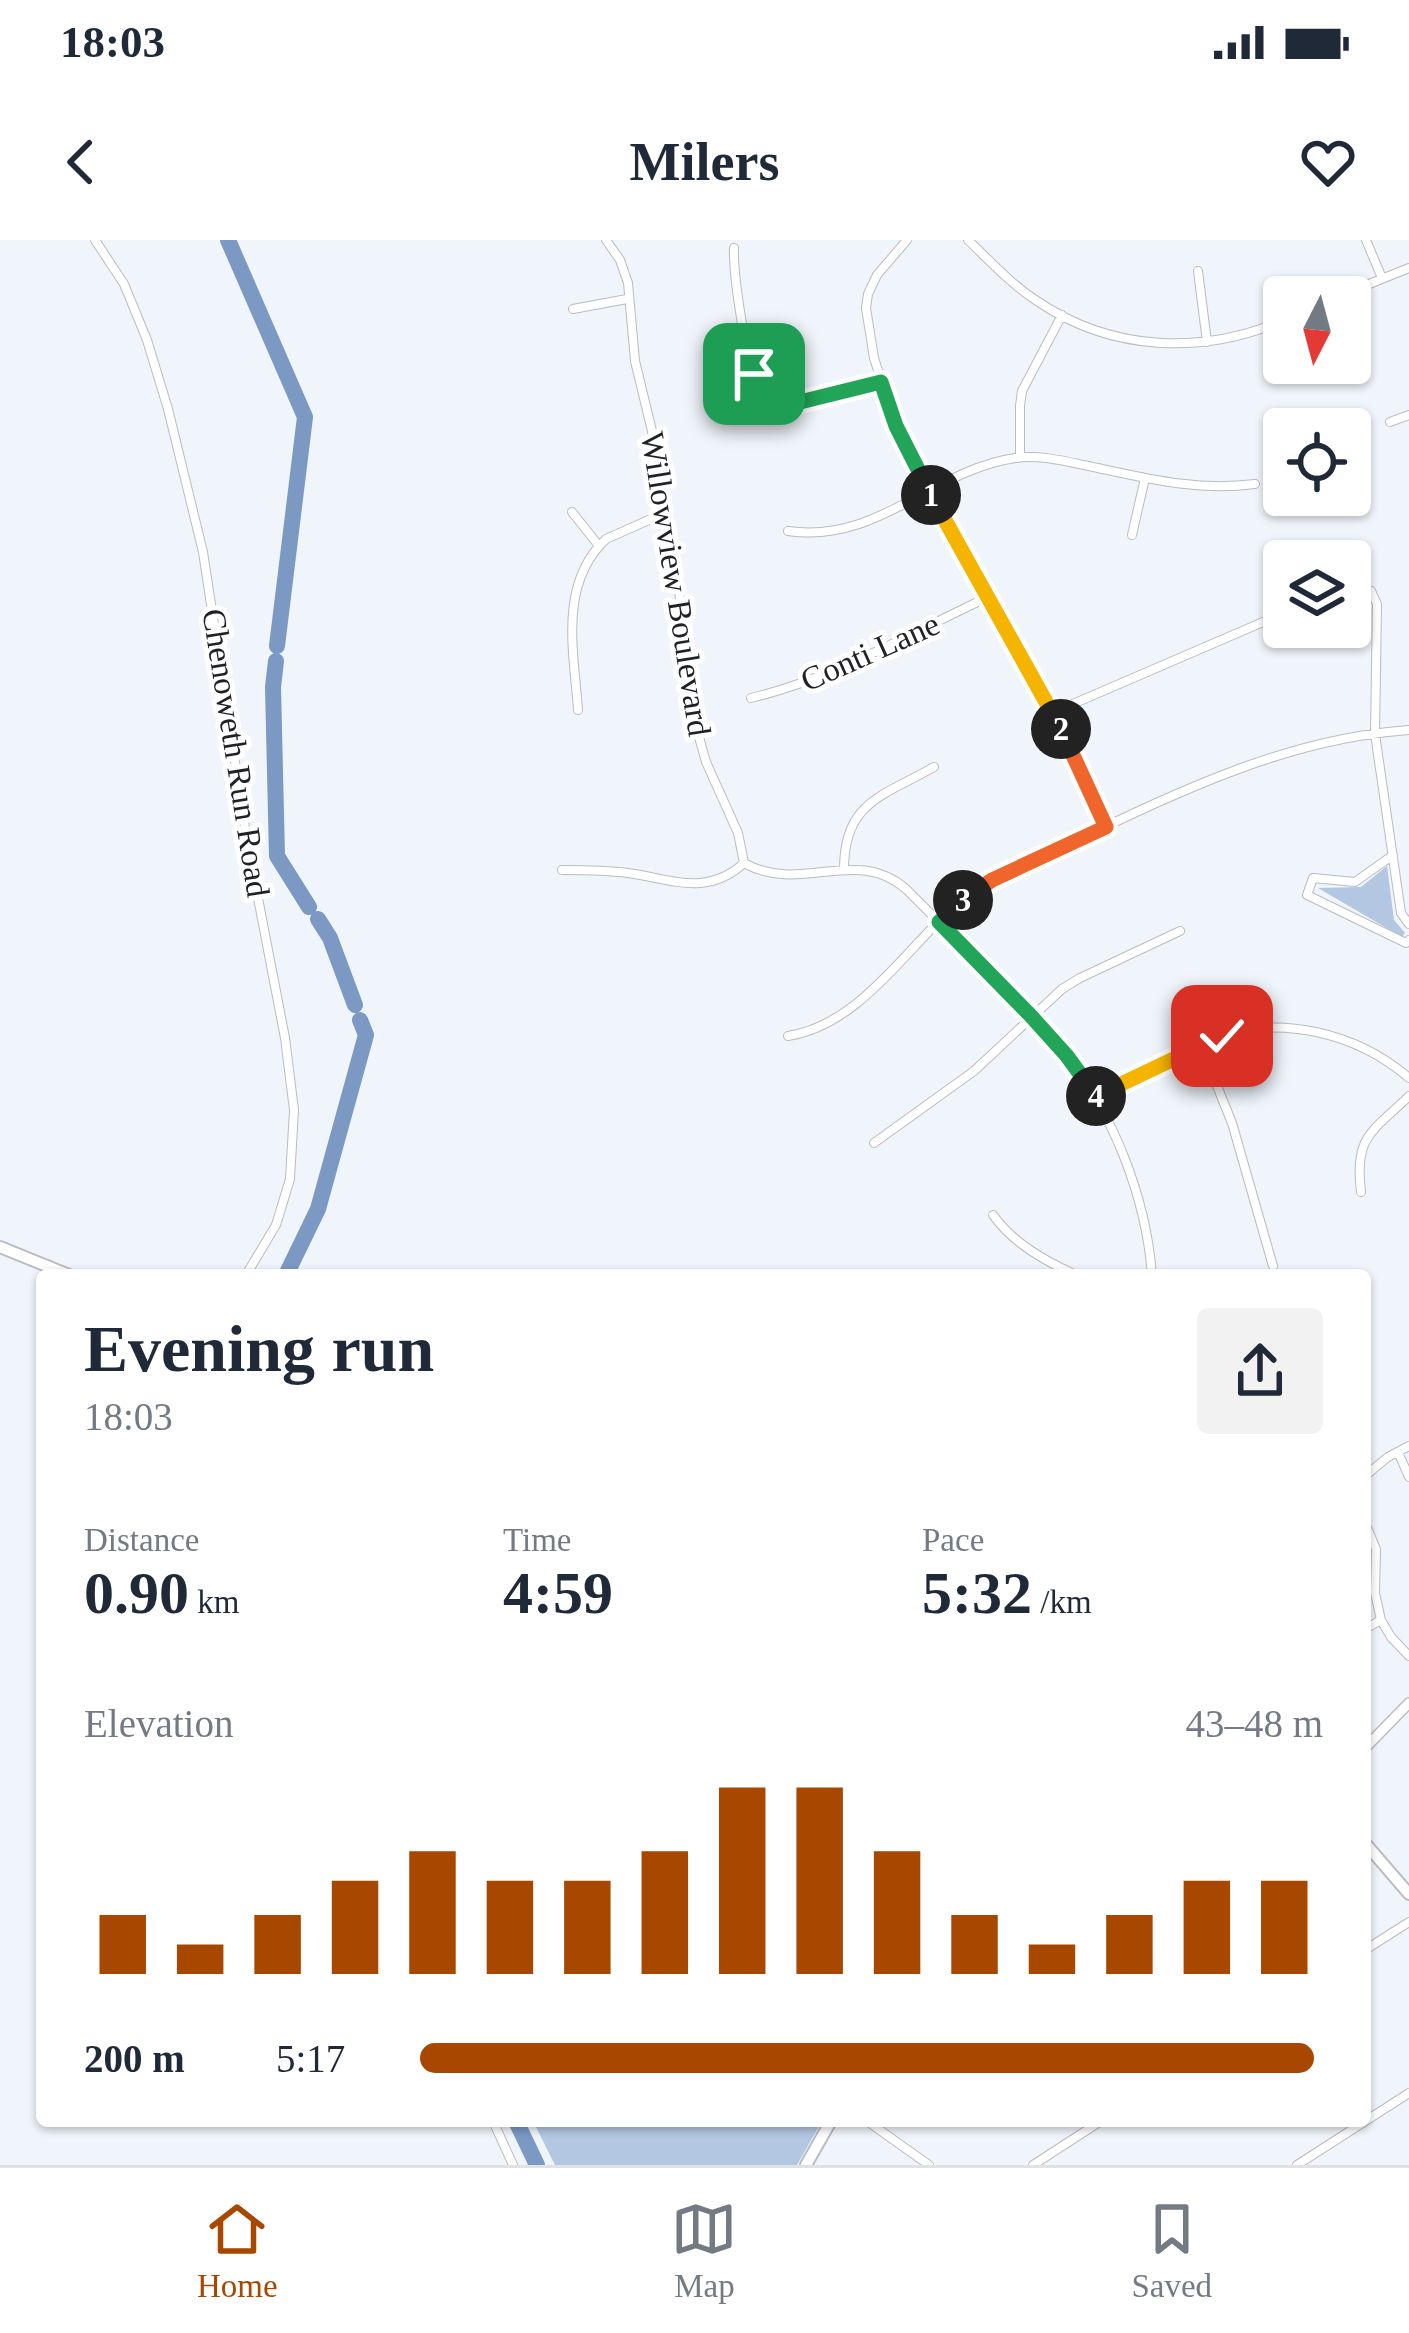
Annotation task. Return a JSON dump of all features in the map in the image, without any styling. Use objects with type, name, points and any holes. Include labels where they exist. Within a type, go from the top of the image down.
[{"type":"main road","points":[[0,1247],[54,1269]]},
{"type":"main road","points":[[1371,1742],[1409,1703]]},
{"type":"main road","points":[[1371,1850],[1409,1894]]},
{"type":"main road","points":[[806,2165],[828,2127]]},
{"type":"street","name":"Chenoweth Run Road","points":[[94,240],[122,278],[147,340],[200,536],[247,841],[288,1053],[295,1126],[287,1195],[276,1225],[250,1269]]},
{"type":"street","name":"Willowview Boulevard","points":[[606,240],[625,270],[634,361],[652,431],[661,515],[677,581],[692,712],[706,762],[738,833],[744,863]]},
{"type":"street","points":[[907,240],[877,275],[868,294],[868,329],[881,382],[896,426],[929,492],[1052,713],[1106,827]]},
{"type":"street","points":[[968,240],[1025,292],[1101,332],[1178,345],[1238,338],[1263,328]]},
{"type":"street","points":[[1366,240],[1382,278]]},
{"type":"street","points":[[734,248],[749,353],[763,392],[777,401],[800,404],[881,382]]},
{"type":"street","points":[[1371,283],[1409,268]]},
{"type":"street","points":[[1198,271],[1207,342]]},
{"type":"street","points":[[573,309],[627,299]]},
{"type":"street","points":[[1021,457],[1022,391],[1061,315]]},
{"type":"street","points":[[1390,422],[1409,415]]},
{"type":"street","points":[[788,531],[812,535],[851,527],[892,512],[979,467],[1021,457],[1062,460],[1198,488],[1255,484]]},
{"type":"street","points":[[1132,536],[1145,478]]},
{"type":"street","points":[[572,512],[599,546]]},
{"type":"street","points":[[578,710],[572,612],[578,586],[599,546],[620,531],[661,515]]},
{"type":"street","points":[[1371,591],[1377,604],[1375,734],[1401,913],[1409,924]]},
{"type":"street","name":"Conti Lane","points":[[752,698],[815,679],[986,598]]},
{"type":"street","points":[[1052,713],[1263,622]]},
{"type":"street","points":[[788,1036],[819,1028],[844,1013],[972,892],[992,880],[1254,762],[1301,747],[1409,730]]},
{"type":"street","points":[[844,869],[846,835],[859,812],[934,766]]},
{"type":"street","points":[[1393,855],[1355,883],[1313,878],[1307,895],[1406,943],[1409,940]]},
{"type":"street","points":[[562,869],[626,873],[694,885],[721,878],[744,863],[790,876],[844,869],[887,875],[939,922],[1067,1056],[1122,1153],[1151,1269]]},
{"type":"street","points":[[874,1143],[974,1071],[1062,989],[1180,931]]},
{"type":"street","points":[[1094,1097],[1200,1044],[1263,1028],[1305,1030],[1349,1041],[1409,1078]]},
{"type":"street","points":[[1200,1044],[1232,1123],[1273,1266]]},
{"type":"street","points":[[1360,1192],[1358,1161],[1364,1143],[1409,1096]]},
{"type":"street","points":[[993,1215],[1010,1236],[1062,1269]]},
{"type":"street","points":[[1371,1470],[1409,1446]]},
{"type":"street","points":[[1398,1452],[1409,1477]]},
{"type":"street","points":[[1371,1537],[1381,1620],[1409,1656]]},
{"type":"street","points":[[1371,1626],[1381,1620]]},
{"type":"street","points":[[1371,1946],[1409,1922]]},
{"type":"street","points":[[1371,2117],[1409,2092]]},
{"type":"street","points":[[497,2127],[513,2165]]},
{"type":"street","points":[[875,2127],[929,2165]]},
{"type":"street","points":[[1034,2165],[1093,2127]]},
{"type":"street","points":[[1297,2165],[1355,2127]]},
{"type":"shaded area","points":[[1387,866],[1394,920],[1405,933],[1402,937],[1318,888],[1361,887]]},
{"type":"shaded area","points":[[536,2127],[819,2127],[797,2165],[555,2165]]},
{"type":"waterway","points":[[228,240],[305,417],[277,646]]},
{"type":"waterway","points":[[276,661],[277,856],[309,907]]},
{"type":"waterway","points":[[318,919],[355,1005]]},
{"type":"waterway","points":[[289,1269],[318,1209],[366,1035],[360,1020]]},
{"type":"waterway","points":[[519,2127],[537,2165]]},
{"type":"route","points":[[754,374],[763,392],[792,404],[881,382],[922,478],[1052,713],[1106,827],[992,880],[939,922],[1067,1056],[1094,1097],[1222,1036]]}]
